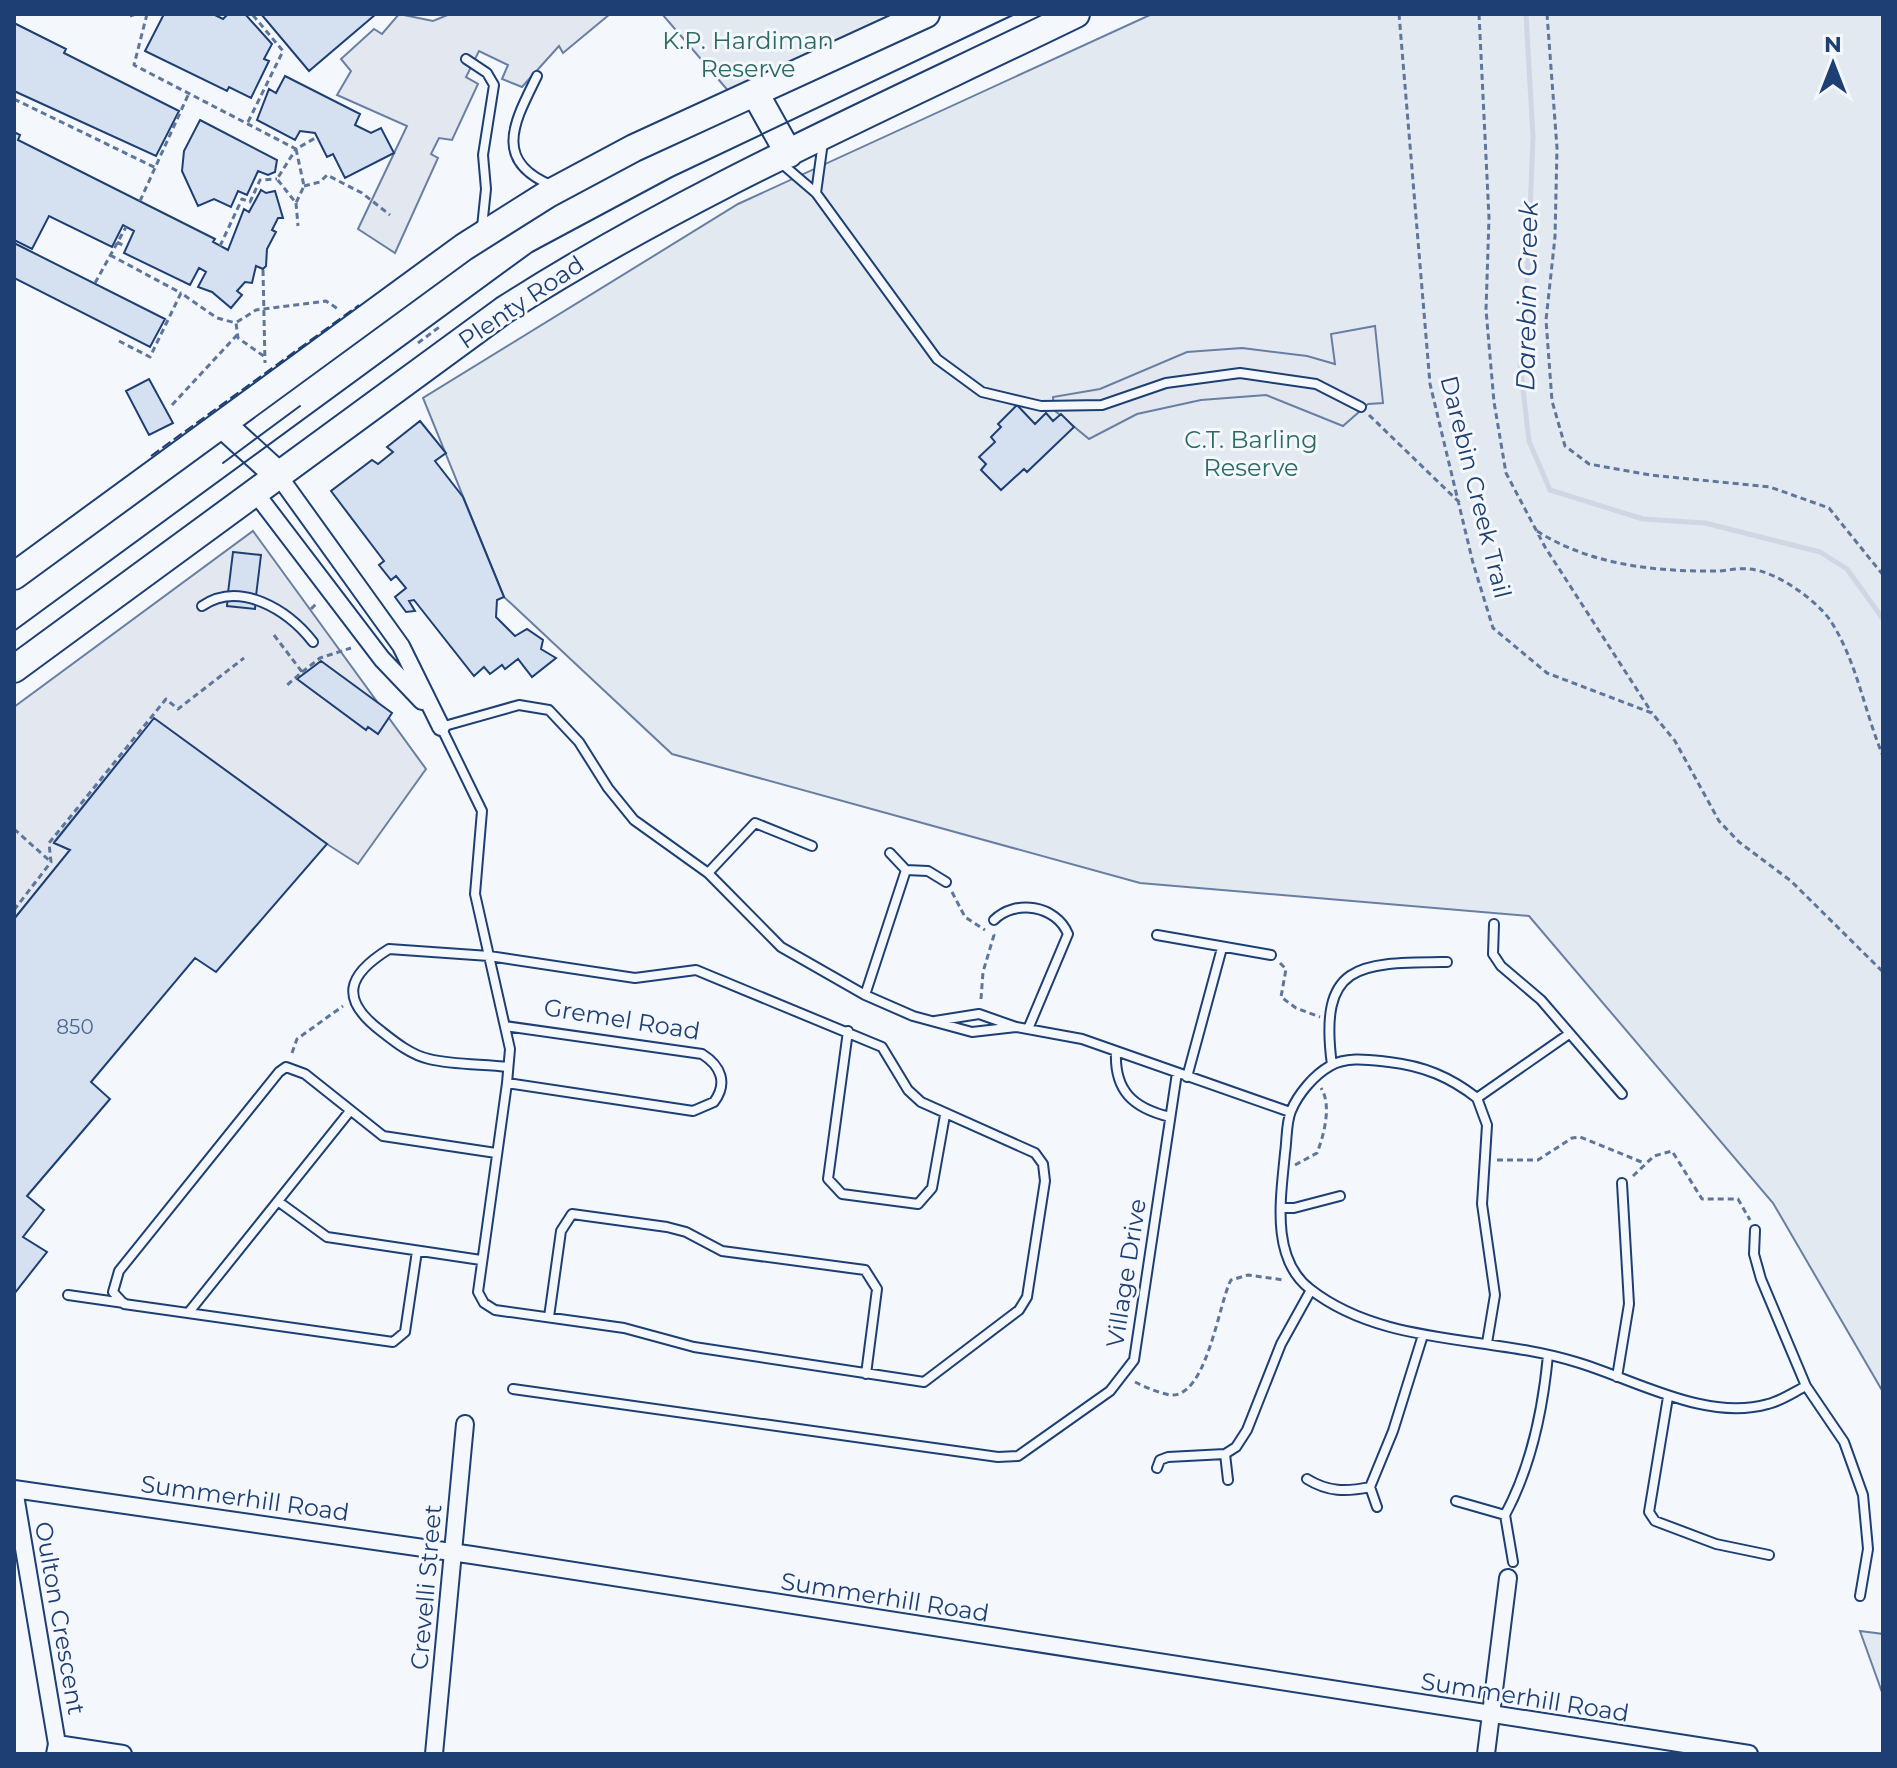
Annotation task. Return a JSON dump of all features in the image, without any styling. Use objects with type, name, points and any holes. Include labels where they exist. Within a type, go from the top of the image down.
[{"type":"highway","points":[[14,576],[482,236],[558,188],[634,148],[926,14]]},
{"type":"highway","name":"Plenty Road","points":[[14,669],[504,310],[566,270],[662,215],[1076,14]]},
{"type":"highway","points":[[755,93],[783,157]]},
{"type":"highway","points":[[223,425],[278,475]]},
{"type":"highway","points":[[223,425],[254,491]]},
{"type":"street","name":"Gremel Road","points":[[278,475],[401,646],[441,727]]},
{"type":"street","name":"Gremel Road","points":[[254,491],[367,639],[432,711]]},
{"type":"street","name":"Crevelli Street","points":[[434,1754],[465,1424]]},
{"type":"street","name":"Summerhill Road","points":[[14,1489],[454,1552],[1749,1754]]},
{"type":"street","name":"Oulton Crescent","points":[[14,1489],[56,1749]]},
{"type":"street","points":[[1486,1754],[1511,1570]]},
{"type":"street","points":[[56,1749],[123,1754]]},
{"type":"lane","points":[[466,59],[487,73],[494,85],[483,155],[486,189],[482,236]]},
{"type":"lane","points":[[537,76],[515,121],[513,148],[530,175],[558,188]]},
{"type":"lane","points":[[816,193],[823,138]]},
{"type":"lane","points":[[783,157],[816,193],[937,359],[982,392],[1041,406],[1102,405],[1166,383],[1240,373],[1316,384],[1361,407]]},
{"type":"lane","points":[[202,606],[218,596],[237,594],[249,597],[295,620],[313,642]]},
{"type":"lane","points":[[441,727],[519,705],[549,710],[579,742],[634,820],[708,873],[781,947],[865,995],[934,1021],[972,1032],[1016,1027]]},
{"type":"lane","name":"Gremel Road","points":[[353,1000],[351,991],[358,974],[389,949],[489,956],[635,978],[696,970],[848,1031],[882,1047],[908,1090],[945,1115],[1024,1147],[1043,1164],[1045,1181],[1027,1297],[1019,1310],[924,1382],[694,1347],[624,1328],[495,1310],[484,1303],[478,1292],[481,1260],[510,1049],[505,1026],[489,956],[475,894],[482,811],[441,727]]},
{"type":"lane","points":[[708,873],[755,823],[812,846]]},
{"type":"lane","points":[[890,853],[906,870],[928,871],[946,882]]},
{"type":"lane","points":[[865,995],[906,870]]},
{"type":"lane","points":[[994,920],[1003,910],[1016,906],[1031,908],[1052,915],[1064,925],[1068,934],[1028,1029]]},
{"type":"lane","points":[[1494,924],[1493,954],[1501,966],[1541,1000],[1622,1094]]},
{"type":"lane","points":[[1157,935],[1222,948],[1246,948],[1271,955]]},
{"type":"lane","points":[[1187,1077],[1222,948]]},
{"type":"lane","points":[[1332,1065],[1328,1019],[1333,996],[1362,968],[1388,963],[1447,962]]},
{"type":"lane","points":[[353,1000],[374,1026],[398,1044],[427,1059],[508,1067]]},
{"type":"lane","points":[[934,1021],[979,1014],[1016,1027],[1082,1039],[1290,1112]]},
{"type":"lane","name":"Gremel Road","points":[[505,1026],[702,1054],[719,1069],[722,1083],[714,1102],[693,1111],[507,1083]]},
{"type":"lane","points":[[848,1031],[828,1179],[833,1187],[842,1194],[918,1204],[932,1188],[945,1115]]},
{"type":"lane","points":[[1477,1098],[1569,1034]]},
{"type":"lane","points":[[1116,1051],[1115,1067],[1124,1094],[1137,1106],[1170,1117]]},
{"type":"lane","points":[[1487,1343],[1495,1295],[1485,1237],[1487,1125],[1477,1098],[1427,1069],[1374,1060],[1353,1060],[1332,1065],[1314,1079],[1290,1112],[1284,1170],[1281,1208],[1286,1252],[1296,1275],[1311,1290],[1353,1313],[1423,1335],[1548,1355],[1668,1397],[1732,1407],[1768,1405],[1806,1386]]},
{"type":"lane","points":[[124,1304],[113,1292],[119,1271],[286,1067],[305,1074],[383,1136],[398,1141],[496,1153]]},
{"type":"lane","name":"Village Drive","points":[[513,1389],[998,1457],[1018,1456],[1110,1391],[1125,1376],[1134,1360],[1177,1073]]},
{"type":"lane","points":[[189,1312],[350,1111]]},
{"type":"lane","points":[[1617,1377],[1629,1304],[1622,1186]]},
{"type":"lane","points":[[1281,1208],[1294,1208],[1340,1196]]},
{"type":"lane","points":[[279,1202],[327,1237],[481,1260]]},
{"type":"lane","points":[[549,1317],[561,1231],[572,1214],[667,1227],[686,1232],[722,1251],[865,1270],[877,1289],[866,1374]]},
{"type":"lane","points":[[1755,1230],[1754,1254],[1761,1279],[1806,1386],[1844,1442],[1863,1495],[1868,1549],[1860,1596]]},
{"type":"lane","points":[[68,1295],[393,1342],[405,1332],[417,1251]]},
{"type":"lane","points":[[1157,1468],[1160,1460],[1168,1457],[1225,1454],[1236,1447],[1247,1430],[1281,1344],[1311,1290]]},
{"type":"lane","points":[[1377,1507],[1370,1487],[1393,1431],[1423,1335]]},
{"type":"lane","points":[[1511,1570],[1505,1515],[1533,1440],[1544,1392],[1548,1355]]},
{"type":"lane","points":[[1668,1397],[1649,1512],[1655,1521],[1716,1544],[1769,1555]]},
{"type":"lane","points":[[1225,1454],[1228,1480]]},
{"type":"lane","points":[[1307,1479],[1319,1486],[1341,1491],[1370,1487]]},
{"type":"lane","points":[[1456,1501],[1505,1515]]},
{"type":"path","points":[[147,14],[134,65],[296,149],[304,186],[296,203],[298,226]]},
{"type":"path","points":[[248,122],[283,51],[252,14]]},
{"type":"path","name":"Darebin Creek Trail","points":[[1399,14],[1430,384],[1473,563],[1493,628],[1547,673],[1652,713]]},
{"type":"path","points":[[1479,14],[1489,218],[1486,310],[1494,402],[1506,473],[1536,530],[1652,713],[1675,741],[1719,821],[1739,842],[1791,881],[1883,972]]},
{"type":"path","points":[[1547,14],[1557,148],[1555,237],[1546,320],[1552,401],[1565,446],[1589,464],[1650,475],[1770,487],[1829,508],[1883,575]]},
{"type":"path","points":[[140,201],[189,93]]},
{"type":"path","points":[[14,99],[156,168]]},
{"type":"path","points":[[277,179],[296,149],[317,137]]},
{"type":"path","points":[[304,186],[320,182],[327,175],[362,193],[390,215]]},
{"type":"path","points":[[277,179],[296,203]]},
{"type":"path","points":[[220,246],[242,199],[250,202],[260,180],[277,179]]},
{"type":"path","points":[[95,283],[126,227]]},
{"type":"path","points":[[117,242],[126,247]]},
{"type":"path","points":[[110,255],[181,293],[217,318],[236,323],[264,309],[326,301],[338,309]]},
{"type":"path","points":[[263,270],[265,363]]},
{"type":"path","points":[[119,341],[150,357],[181,293]]},
{"type":"path","points":[[236,323],[237,335],[265,357]]},
{"type":"path","points":[[418,343],[442,325]]},
{"type":"path","points":[[172,405],[237,335]]},
{"type":"path","points":[[1361,407],[1461,504]]},
{"type":"path","points":[[1536,530],[1586,556],[1624,564],[1667,569],[1751,568],[1807,597],[1828,618],[1850,655],[1867,720],[1883,756]]},
{"type":"path","points":[[311,609],[316,604]]},
{"type":"path","points":[[274,635],[302,672]]},
{"type":"path","points":[[285,687],[320,658],[367,639]]},
{"type":"path","points":[[14,910],[51,862],[49,843],[164,698],[178,709],[244,658]]},
{"type":"path","points":[[14,829],[51,862]]},
{"type":"path","points":[[946,882],[965,917],[994,935],[983,972],[981,999]]},
{"type":"path","points":[[1271,955],[1286,969],[1281,990],[1285,1001],[1328,1019]]},
{"type":"path","points":[[286,1067],[297,1039],[353,1000]]},
{"type":"path","points":[[1284,1170],[1310,1159],[1321,1142],[1327,1106],[1325,1092],[1314,1079]]},
{"type":"path","points":[[1485,1160],[1538,1160],[1572,1138],[1580,1137],[1644,1163]]},
{"type":"path","points":[[1622,1186],[1644,1163],[1665,1151],[1672,1151],[1702,1199],[1738,1199],[1755,1230]]},
{"type":"path","points":[[1125,1376],[1168,1394],[1180,1392],[1194,1379],[1212,1345],[1231,1280],[1248,1275],[1286,1280],[1296,1275]]},
{"type":"green space","name":"K.P. Hardiman Reserve","points":[[662,14],[923,14],[737,101]]},
{"type":"green space","name":"C.T. Barling Reserve","points":[[1152,14],[1883,14],[1883,1392],[1773,1203],[1529,916],[1140,883],[672,754],[504,597],[423,398],[738,204]]},
{"type":"green space","points":[[1860,1631],[1883,1634],[1883,1695]]},
{"type":"shaded area","points":[[399,14],[433,21],[450,14],[610,14],[563,53],[559,46],[522,87],[502,79],[508,65],[479,51],[466,77],[478,84],[452,140],[439,138],[431,154],[438,158],[395,253],[358,229],[407,126],[337,95],[351,71],[341,59],[374,29],[382,34]]},
{"type":"shaded area","points":[[1375,326],[1383,403],[1368,404],[1343,426],[1266,395],[1201,400],[1137,414],[1089,439],[1054,410],[1053,397],[1100,389],[1187,352],[1242,348],[1307,356],[1335,364],[1331,334]]},
{"type":"shaded area","points":[[253,531],[426,769],[358,864],[327,844],[131,747],[54,842],[70,850],[14,919],[14,707]]},
{"type":"building","points":[[164,14],[213,14],[223,19],[228,14],[245,14],[272,44],[264,59],[269,61],[251,98],[229,87],[227,91],[145,51]]},
{"type":"building","points":[[261,14],[376,14],[309,71]]},
{"type":"building","points":[[14,23],[66,49],[64,53],[179,111],[156,156],[14,91]]},
{"type":"building","points":[[285,76],[360,114],[355,125],[371,133],[381,128],[394,153],[345,178],[333,154],[327,157],[315,133],[300,131],[295,140],[257,120],[269,89],[276,93]]},
{"type":"building","points":[[200,120],[277,160],[275,172],[268,175],[258,171],[247,195],[238,191],[231,207],[214,199],[198,206],[182,171],[184,151]]},
{"type":"building","points":[[14,132],[20,135],[18,140],[215,239],[213,242],[228,250],[244,209],[249,212],[261,190],[266,193],[275,191],[283,218],[278,218],[272,230],[276,232],[267,249],[266,266],[263,269],[256,266],[252,283],[245,282],[237,291],[242,295],[231,308],[212,292],[198,287],[206,272],[199,268],[190,285],[124,253],[134,231],[123,225],[112,247],[49,216],[32,249],[14,240]]},
{"type":"building","points":[[14,243],[165,319],[150,347],[14,278]]},
{"type":"building","points":[[149,379],[173,423],[149,435],[126,391]]},
{"type":"building","points":[[1017,405],[1035,424],[1046,413],[1053,421],[1061,414],[1074,427],[1027,472],[1024,469],[1001,490],[981,470],[986,464],[979,457],[995,442],[991,437],[1001,427],[998,424]]},
{"type":"building","points":[[420,421],[446,453],[435,461],[463,497],[504,597],[497,600],[496,617],[515,636],[527,629],[543,640],[541,649],[556,658],[532,677],[518,659],[505,669],[502,665],[490,674],[484,667],[474,676],[414,600],[409,601],[415,611],[406,612],[395,597],[406,588],[396,576],[391,580],[379,565],[384,561],[331,491],[372,460],[378,464],[393,452],[387,447]]},
{"type":"building","points":[[233,552],[261,555],[256,596],[228,593]]},
{"type":"building","points":[[228,593],[256,596],[255,609],[227,606]]},
{"type":"building","points":[[321,661],[392,713],[378,734],[368,727],[366,730],[297,679]]},
{"type":"building","points":[[154,718],[327,844],[216,972],[195,958],[91,1082],[110,1099],[27,1196],[44,1210],[23,1237],[47,1252],[14,1294],[14,919],[70,850],[54,843]]},
{"type":"waterway","name":"Darebin Creek","points":[[1526,14],[1533,137],[1526,309],[1520,363],[1529,441],[1550,490],[1643,519],[1705,523],[1820,552],[1847,569],[1883,619]]},
{"type":"tram line","points":[[14,631],[532,252],[672,177],[1015,14]]},
{"type":"tram line","points":[[223,463],[300,406]]},
{"type":"fence","points":[[151,456],[359,305]]}]
